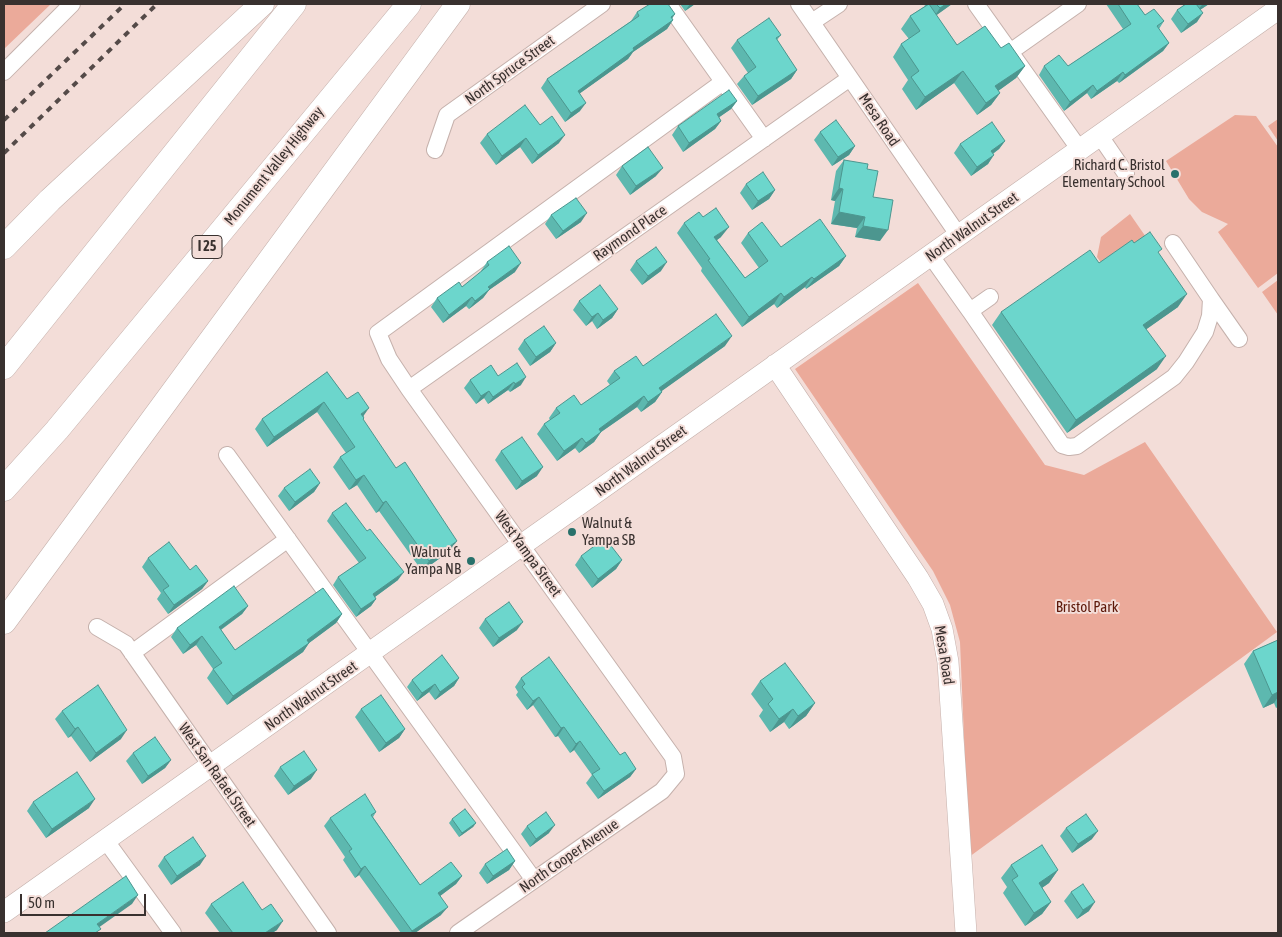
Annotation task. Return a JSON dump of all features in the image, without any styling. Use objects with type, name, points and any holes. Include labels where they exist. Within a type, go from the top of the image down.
[{"type":"highway","points":[[4,247],[64,188],[262,4]]},
{"type":"highway","points":[[4,367],[294,4]]},
{"type":"highway","name":"Monument Valley Highway","points":[[4,489],[57,430],[409,4]]},
{"type":"highway","points":[[4,622],[458,4]]},
{"type":"main road","name":"North Walnut Street","points":[[4,912],[212,767],[1278,9]]},
{"type":"main road","name":"Mesa Road","points":[[775,365],[918,578],[933,604],[942,629],[948,662],[967,931]]},
{"type":"street","points":[[4,72],[72,4]]},
{"type":"street","name":"North Spruce Street","points":[[435,150],[447,115],[602,4]]},
{"type":"street","points":[[668,4],[764,139]]},
{"type":"street","name":"Mesa Road","points":[[799,4],[958,236]]},
{"type":"street","points":[[812,22],[838,4]]},
{"type":"street","points":[[976,4],[1080,150]]},
{"type":"street","points":[[1010,52],[1078,4]]},
{"type":"street","name":"Raymond Place","points":[[409,389],[850,78]]},
{"type":"street","name":"West Yampa Street","points":[[676,774],[673,757],[409,389],[389,359],[378,333],[723,82]]},
{"type":"street","points":[[1100,136],[1126,174]]},
{"type":"street","points":[[1173,243],[1239,339]]},
{"type":"street","points":[[930,256],[1062,445],[1069,447],[1077,446],[1174,377],[1205,332],[1210,316],[1211,299]]},
{"type":"street","points":[[970,311],[990,297]]},
{"type":"street","points":[[227,455],[534,880]]},
{"type":"street","points":[[132,653],[288,539]]},
{"type":"street","name":"West San Rafael Street","points":[[97,627],[126,644],[328,933]]},
{"type":"street","name":"North Cooper Avenue","points":[[458,933],[662,791],[676,774]]},
{"type":"street","points":[[106,841],[173,933]]},
{"type":"green space","points":[[4,4],[51,4],[4,49]]},
{"type":"green space","points":[[1235,115],[1256,116],[1278,147],[1278,273],[1258,288],[1218,232],[1228,224],[1202,212],[1189,199],[1166,161]]},
{"type":"green space","points":[[1278,119],[1278,141],[1268,126]]},
{"type":"green space","points":[[1130,214],[1148,240],[1120,249],[1112,254],[1104,267],[1097,257],[1101,237]]},
{"type":"green space","points":[[1278,280],[1278,315],[1262,292]]},
{"type":"green space","name":"Bristol Park","points":[[918,283],[1045,465],[1084,475],[1145,442],[1277,632],[969,857],[960,642],[950,605],[933,571],[795,369]]},
{"type":"building","points":[[650,4],[668,4],[675,14],[671,17],[673,20],[633,48],[634,50],[578,91],[586,103],[571,113],[547,79],[639,16],[637,12]]},
{"type":"building","points":[[929,4],[957,45],[985,26],[1001,48],[1009,43],[1025,66],[995,86],[1000,93],[986,103],[963,71],[925,97],[911,77],[919,71],[901,44],[920,31],[910,16]]},
{"type":"building","points":[[936,4],[946,4],[940,8]]},
{"type":"building","points":[[1118,4],[1137,4],[1145,15],[1154,9],[1164,21],[1157,26],[1169,43],[1125,75],[1123,72],[1097,91],[1093,85],[1070,102],[1044,66],[1059,55],[1068,66],[1131,24]]},
{"type":"building","points":[[1186,4],[1196,4],[1203,13],[1188,24],[1177,10]]},
{"type":"building","points":[[769,18],[781,35],[776,38],[797,70],[758,96],[744,76],[756,67],[737,40]]},
{"type":"building","points":[[729,90],[737,101],[717,114],[721,121],[689,143],[678,126]]},
{"type":"building","points":[[525,105],[540,125],[552,116],[565,135],[538,155],[526,138],[502,156],[487,134]]},
{"type":"building","points":[[836,120],[855,146],[838,157],[820,132]]},
{"type":"building","points":[[992,122],[1005,141],[991,151],[994,155],[977,167],[960,144]]},
{"type":"building","points":[[648,147],[663,168],[636,186],[622,166]]},
{"type":"building","points":[[844,160],[868,164],[867,169],[878,171],[873,197],[893,200],[888,230],[863,226],[865,217],[839,212],[843,189],[839,188]]},
{"type":"building","points":[[763,172],[775,190],[758,201],[746,184]]},
{"type":"building","points":[[576,198],[587,213],[563,231],[551,215]]},
{"type":"building","points":[[716,208],[729,227],[714,237],[745,278],[768,261],[748,233],[762,222],[781,247],[820,219],[846,256],[814,279],[812,277],[784,297],[781,293],[749,317],[684,223],[699,212],[703,217]]},
{"type":"building","points":[[1150,232],[1162,249],[1158,252],[1187,294],[1143,325],[1166,356],[1076,420],[1001,312],[1090,250],[1099,263],[1132,240],[1134,243]]},
{"type":"building","points":[[509,246],[521,263],[488,287],[490,289],[475,301],[472,297],[449,315],[437,298],[459,282],[462,287],[489,265],[487,262]]},
{"type":"building","points":[[656,247],[667,262],[648,276],[636,261]]},
{"type":"building","points":[[600,285],[618,309],[603,320],[598,313],[592,317],[579,301]]},
{"type":"building","points":[[716,314],[732,336],[659,388],[662,392],[648,402],[644,396],[599,429],[601,432],[586,443],[582,438],[564,451],[544,424],[560,413],[556,408],[574,395],[581,405],[620,378],[614,371],[636,356],[643,366]]},
{"type":"building","points":[[544,326],[556,343],[536,357],[524,340]]},
{"type":"building","points":[[517,363],[526,377],[515,384],[514,382],[493,397],[489,391],[481,396],[470,380],[491,365],[498,376]]},
{"type":"building","points":[[327,372],[347,399],[358,392],[369,408],[361,414],[363,419],[396,468],[405,462],[457,541],[429,561],[386,501],[383,503],[364,475],[356,480],[340,457],[355,447],[324,402],[274,437],[262,419]]},
{"type":"building","points":[[522,437],[543,467],[522,481],[501,451]]},
{"type":"building","points":[[310,469],[320,483],[295,502],[284,488]]},
{"type":"building","points":[[346,503],[367,531],[370,529],[404,572],[373,594],[376,599],[361,609],[338,577],[366,558],[332,513]]},
{"type":"building","points":[[605,538],[622,560],[598,579],[581,556]]},
{"type":"building","points":[[169,542],[190,570],[196,565],[208,581],[174,605],[163,590],[169,586],[148,558]]},
{"type":"building","points":[[234,586],[248,606],[219,627],[235,650],[323,588],[342,614],[307,640],[309,643],[233,696],[213,669],[222,663],[202,636],[190,645],[177,628]]},
{"type":"building","points":[[509,602],[523,622],[499,638],[485,619]]},
{"type":"building","points":[[1278,640],[1278,692],[1272,695],[1253,651]]},
{"type":"building","points":[[442,655],[459,678],[440,692],[435,684],[422,693],[412,680]]},
{"type":"building","points":[[549,657],[620,755],[625,752],[636,769],[604,791],[592,774],[600,769],[580,741],[576,744],[564,727],[561,728],[539,697],[533,701],[522,687],[525,684],[521,678]]},
{"type":"building","points":[[785,663],[815,703],[798,716],[793,709],[779,719],[768,704],[773,699],[760,681]]},
{"type":"building","points":[[98,685],[127,730],[96,753],[78,727],[75,729],[62,711]]},
{"type":"building","points":[[381,695],[405,729],[386,743],[361,709]]},
{"type":"building","points":[[155,737],[171,760],[148,776],[133,753]]},
{"type":"building","points":[[304,751],[317,770],[294,786],[280,767]]},
{"type":"building","points":[[77,772],[95,799],[52,829],[33,802]]},
{"type":"building","points":[[365,794],[376,812],[371,815],[420,885],[451,862],[462,876],[438,893],[448,907],[412,931],[365,866],[361,869],[349,851],[352,849],[330,818]]},
{"type":"building","points":[[465,809],[476,823],[462,833],[452,819]]},
{"type":"building","points":[[546,812],[555,825],[536,839],[527,826]]},
{"type":"building","points":[[1086,814],[1098,831],[1078,844],[1066,828]]},
{"type":"building","points":[[193,837],[206,856],[177,876],[164,857]]},
{"type":"building","points":[[1042,845],[1058,870],[1039,883],[1051,902],[1034,913],[1012,880],[1018,876],[1011,865]]},
{"type":"building","points":[[507,849],[515,861],[493,876],[485,864]]},
{"type":"building","points":[[126,876],[138,895],[97,924],[101,929],[95,933],[45,933]]},
{"type":"building","points":[[243,882],[262,910],[271,904],[283,921],[265,933],[233,933],[211,904]]},
{"type":"building","points":[[1083,884],[1095,902],[1083,910],[1071,892]]},
{"type":"railway","points":[[4,120],[125,4]]},
{"type":"railway","points":[[4,153],[157,4]]},
{"type":"place","name":"Richard C. Bristol Elementary School","points":[[1175,174]]},
{"type":"place","name":"Walnut & Yampa SB","points":[[572,532]]},
{"type":"place","name":"Walnut & Yampa NB","points":[[471,561]]}]
